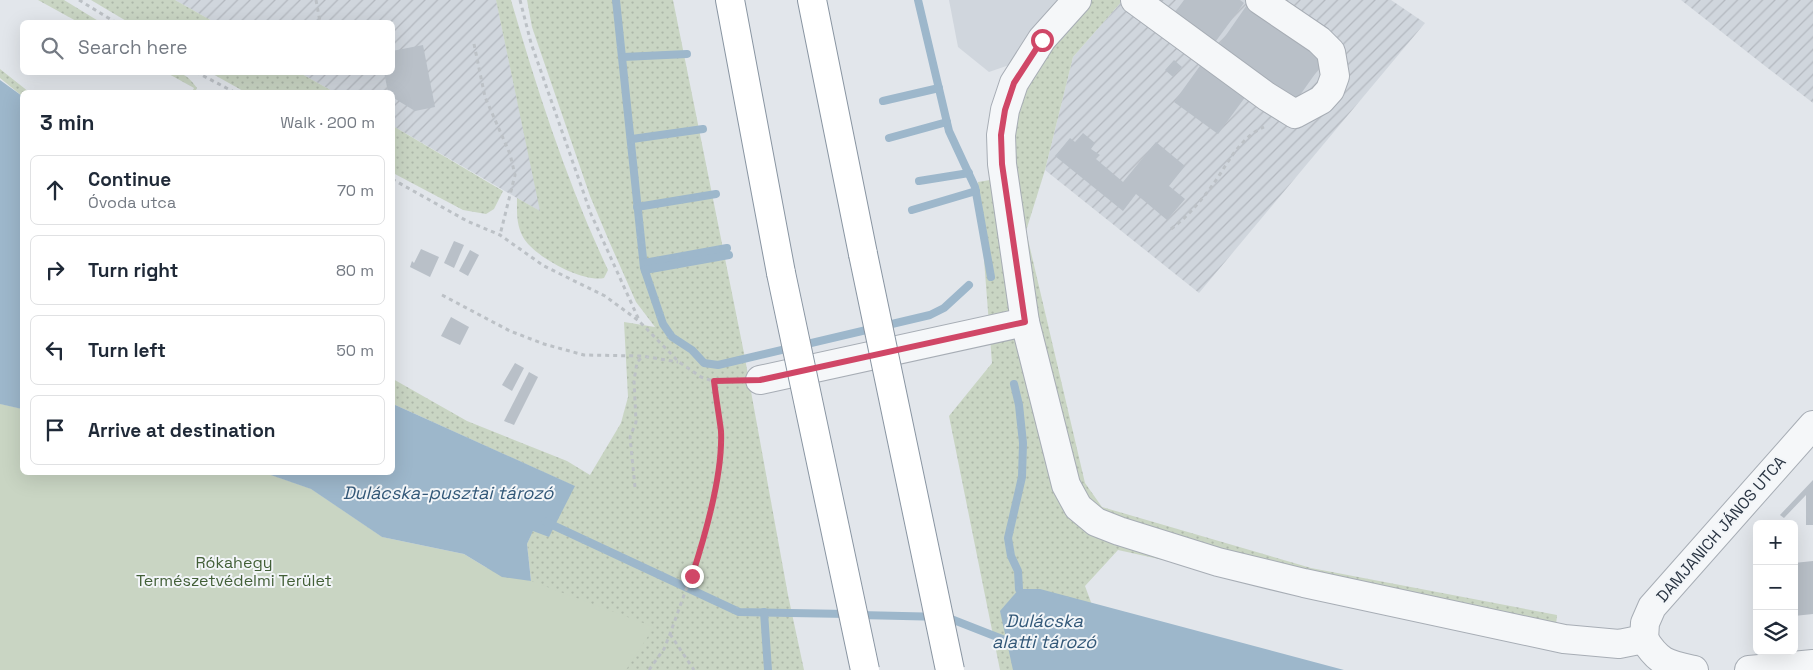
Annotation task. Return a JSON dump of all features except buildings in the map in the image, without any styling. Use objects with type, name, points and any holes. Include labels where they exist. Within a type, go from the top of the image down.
[{"type":"highway","points":[[730,0],[781,272],[865,670]]},
{"type":"highway","points":[[812,0],[950,670]]},
{"type":"street","points":[[1077,0],[1038,47],[1014,83],[1005,110],[1001,135],[1002,164],[1025,322],[1066,485],[1078,507],[1096,522],[1218,562],[1462,618],[1564,639],[1619,644],[1644,639],[1655,656],[1675,666],[1694,670]]},
{"type":"street","points":[[1135,0],[1266,96],[1295,114],[1321,100],[1330,90],[1335,76],[1331,52],[1319,40],[1260,0]]},
{"type":"street","points":[[760,380],[1025,322]]},
{"type":"street","name":"DAMJANICH JÁNOS UTCA","points":[[1644,639],[1644,623],[1652,607],[1813,425]]},
{"type":"street","points":[[1749,670],[1813,664]]},
{"type":"path","points":[[79,0],[112,20]]},
{"type":"path","points":[[316,0],[320,20]]},
{"type":"path","points":[[520,0],[531,43],[591,214],[639,321]]},
{"type":"path","points":[[474,44],[485,97],[510,154],[515,175],[500,235]]},
{"type":"path","points":[[202,75],[230,90]]},
{"type":"path","points":[[1171,230],[1189,216],[1210,189],[1231,155],[1256,130],[1295,114]]},
{"type":"path","points":[[395,181],[467,222],[500,235],[544,266],[605,296],[639,321],[679,362],[701,377],[714,381],[760,380]]},
{"type":"path","points":[[442,295],[510,331],[544,344],[584,355],[642,356],[679,362]]},
{"type":"path","points":[[636,486],[630,437],[636,422],[634,381],[637,362],[642,356]]},
{"type":"path","points":[[649,670],[664,649],[705,537],[717,475],[721,433],[714,381]]},
{"type":"path","points":[[670,634],[694,670]]},
{"type":"shaded area","points":[[175,0],[496,0],[541,212],[395,127],[395,90],[330,90],[304,75],[395,75],[395,20],[210,20]]},
{"type":"shaded area","points":[[949,0],[1066,0],[1015,63],[989,72],[958,47]]},
{"type":"shaded area","points":[[1123,0],[1391,0],[1425,23],[1199,293],[1045,170],[1073,57]]},
{"type":"shaded area","points":[[1681,0],[1813,0],[1813,103],[1765,66]]},
{"type":"green space","points":[[38,0],[64,0],[97,20],[74,20]]},
{"type":"green space","points":[[91,0],[175,0],[210,20],[125,20]]},
{"type":"green space","points":[[496,0],[511,0],[554,137],[593,238],[608,270],[604,278],[584,276],[547,260],[528,244],[519,227],[517,198],[540,211]]},
{"type":"green space","points":[[527,0],[673,0],[744,353],[788,595],[804,670],[0,670],[0,404],[20,409],[20,475],[271,475],[311,489],[382,537],[531,581],[527,544],[533,530],[574,486],[395,405],[395,380],[467,421],[567,461],[590,475],[621,423],[628,397],[624,322],[655,327],[636,302],[590,196],[532,27]]},
{"type":"green space","points":[[1066,0],[1123,0],[1073,57],[1045,170],[1026,231],[1085,483],[1102,507],[1311,568],[1557,615],[1554,646],[1118,550],[1085,586],[1116,670],[1000,670],[949,416],[992,363],[978,182],[990,180],[988,151]]},
{"type":"green space","points":[[0,69],[26,90],[20,90],[20,94],[0,78]]},
{"type":"green space","points":[[171,75],[183,75],[187,77],[197,88],[193,90],[194,88]]},
{"type":"green space","points":[[215,75],[304,75],[330,90],[241,90]]},
{"type":"green space","points":[[395,127],[503,191],[494,209],[486,214],[463,210],[395,174]]},
{"type":"green space","name":"Rókahegy Természetvédelmi Terület","points":[[0,404],[20,409],[20,475],[271,475],[311,489],[382,537],[464,554],[502,577],[531,581],[654,627],[626,670],[0,670]]},
{"type":"water","points":[[0,80],[20,95],[20,409],[0,404]]},
{"type":"water","name":"Dulácska-pusztai tározó","points":[[395,405],[575,486],[549,537],[533,531],[527,544],[531,581],[502,577],[464,554],[382,537],[311,489],[271,475],[395,475]]},
{"type":"water","name":"Dulácska alatti tározó","points":[[1019,589],[1040,589],[1344,670],[1013,670],[1000,611]]},
{"type":"waterway","points":[[616,0],[644,268],[663,324],[672,337],[692,350],[704,363],[718,365],[930,315],[944,308],[969,285]]},
{"type":"waterway","points":[[918,0],[949,131],[975,187],[991,277]]},
{"type":"waterway","points":[[623,57],[687,54]]},
{"type":"waterway","points":[[883,101],[939,88]]},
{"type":"waterway","points":[[889,138],[947,122]]},
{"type":"waterway","points":[[632,139],[703,129]]},
{"type":"waterway","points":[[919,181],[969,173]]},
{"type":"waterway","points":[[912,210],[976,191]]},
{"type":"waterway","points":[[637,207],[716,194]]},
{"type":"waterway","points":[[644,263],[727,248]]},
{"type":"waterway","points":[[645,270],[729,255]]},
{"type":"waterway","points":[[1014,384],[1019,405],[1023,443],[1022,477],[1008,538],[1011,556],[1018,571],[1019,589]]},
{"type":"waterway","points":[[546,522],[739,612],[848,614]]},
{"type":"waterway","points":[[764,612],[768,670]]},
{"type":"waterway","points":[[859,615],[946,617],[1015,644]]},
{"type":"route","points":[[692,576],[705,537],[717,475],[721,433],[714,381],[760,380],[1025,322],[1002,164],[1001,135],[1005,110],[1014,83],[1042,40]]}]
